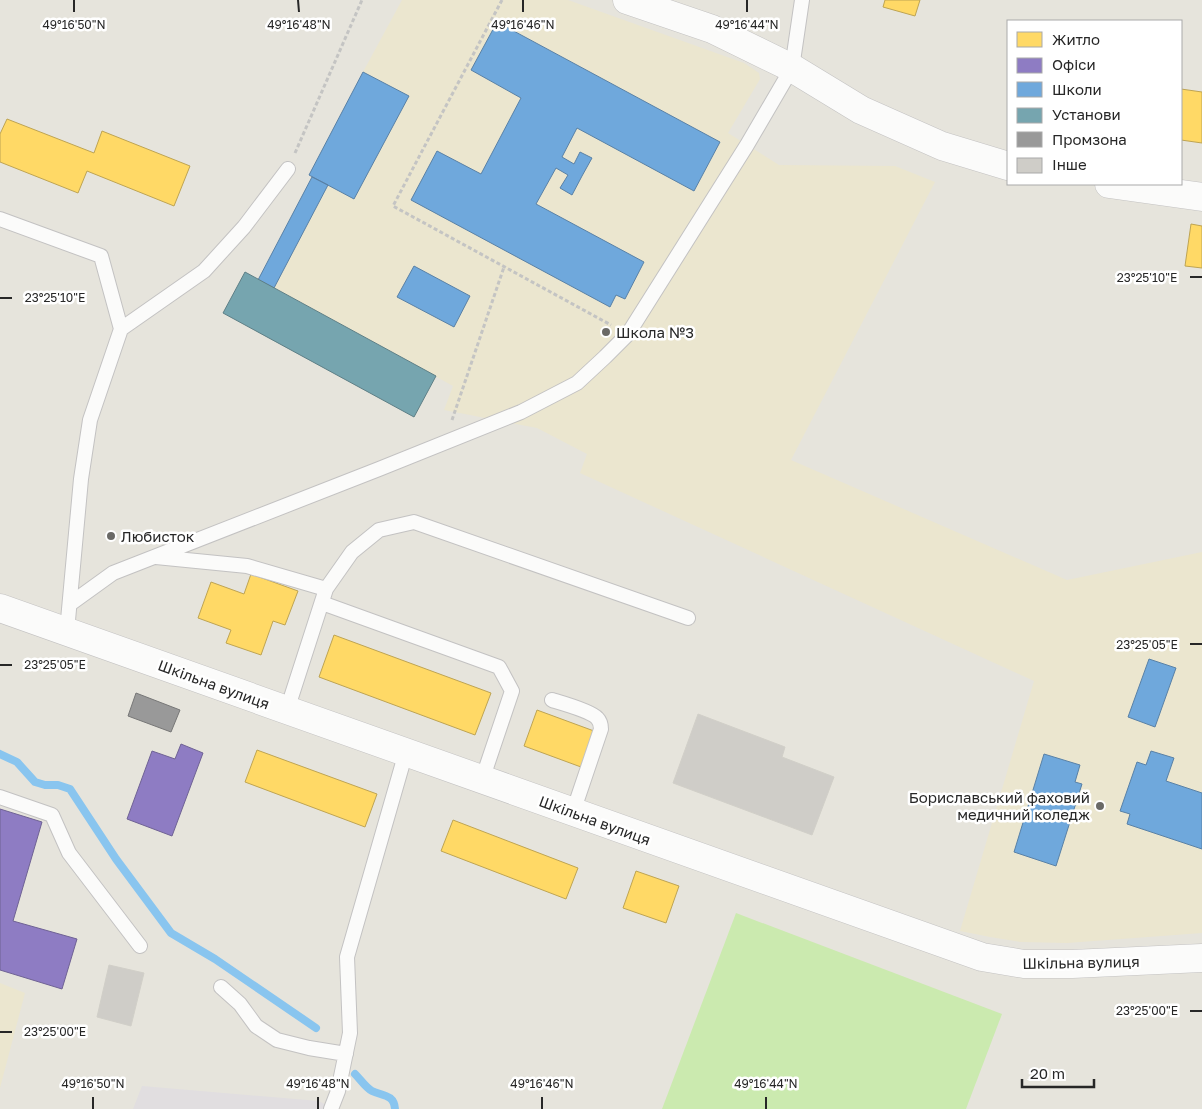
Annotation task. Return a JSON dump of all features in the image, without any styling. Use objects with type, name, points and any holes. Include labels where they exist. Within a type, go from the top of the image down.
[{"type":"street","points":[[627,0],[712,29],[792,68],[861,110],[942,146],[1007,166]]},
{"type":"street","points":[[1116,185],[1202,197]]},
{"type":"street","name":"Шкільна вулиця","points":[[0,608],[982,957],[1024,964],[1072,964],[1202,958]]},
{"type":"lane","points":[[70,604],[112,573],[521,412],[577,382],[605,358],[628,334],[747,145],[792,68],[802,0]]},
{"type":"lane","points":[[121,329],[204,271],[244,227],[288,169]]},
{"type":"lane","points":[[0,219],[101,256],[121,329],[90,420],[82,479],[67,631]]},
{"type":"lane","points":[[286,710],[326,589],[352,552],[379,530],[414,522],[688,618]]},
{"type":"lane","points":[[153,557],[247,566],[326,589]]},
{"type":"lane","points":[[322,603],[499,667],[512,691],[482,780]]},
{"type":"lane","points":[[552,700],[595,716],[601,729],[572,812]]},
{"type":"lane","points":[[331,1109],[338,1091],[350,1033],[347,957],[406,752]]},
{"type":"lane","points":[[0,797],[52,815],[69,853],[140,946]]},
{"type":"lane","points":[[221,987],[240,1004],[256,1026],[277,1040],[346,1054]]},
{"type":"path","points":[[288,169],[362,0]]},
{"type":"path","points":[[502,0],[393,206],[628,334]]},
{"type":"path","points":[[444,443],[504,267]]},
{"type":"shaded area","name":"Школа №3","points":[[402,0],[568,0],[744,63],[759,73],[760,79],[728,133],[779,165],[895,166],[935,182],[791,460],[1067,580],[1202,552],[1202,933],[1067,943],[1021,942],[960,931],[1034,681],[580,473],[587,454],[537,428],[444,410],[453,386],[274,288],[328,185],[354,199],[408,96],[363,72]]},
{"type":"shaded area","points":[[0,983],[25,993],[0,1088]]},
{"type":"shaded area","points":[[142,1086],[319,1101],[333,1109],[133,1109]]},
{"type":"green space","points":[[736,913],[1002,1014],[966,1109],[662,1109]]},
{"type":"building: Житло","points":[[885,0],[920,0],[915,16],[883,7]]},
{"type":"building: Житло","points":[[1182,89],[1202,92],[1202,143],[1182,140]]},
{"type":"building: Житло","points":[[7,119],[94,153],[102,131],[190,166],[174,206],[87,171],[78,193],[0,162],[0,134]]},
{"type":"building: Житло","points":[[1191,224],[1202,226],[1202,268],[1185,266]]},
{"type":"building: Житло","points":[[251,574],[298,591],[285,625],[273,621],[261,655],[226,643],[231,630],[198,618],[211,582],[244,594]]},
{"type":"building: Житло","points":[[334,635],[491,693],[475,735],[319,677]]},
{"type":"building: Житло","points":[[537,710],[594,731],[581,767],[524,746]]},
{"type":"building: Житло","points":[[257,750],[377,794],[365,827],[245,782]]},
{"type":"building: Житло","points":[[453,820],[578,868],[566,899],[441,851]]},
{"type":"building: Житло","points":[[636,871],[679,886],[666,923],[623,908]]},
{"type":"building: Офіси","points":[[181,744],[203,753],[172,836],[127,819],[152,751],[175,759]]},
{"type":"building: Офіси","points":[[0,809],[42,822],[13,921],[77,939],[62,989],[0,970]]},
{"type":"building: Школи","points":[[497,22],[720,142],[694,191],[577,128],[562,157],[574,164],[580,152],[592,158],[572,195],[560,188],[568,175],[556,168],[536,204],[644,262],[625,299],[616,295],[610,307],[411,200],[437,151],[481,174],[521,98],[471,70]]},
{"type":"building: Школи","points":[[363,72],[409,96],[354,199],[309,175]]},
{"type":"building: Школи","points":[[312,177],[328,185],[274,288],[258,280]]},
{"type":"building: Школи","points":[[414,266],[470,296],[454,327],[397,297]]},
{"type":"building: Школи","points":[[1149,659],[1176,668],[1155,727],[1128,717]]},
{"type":"building: Школи","points":[[1151,751],[1174,758],[1166,781],[1202,793],[1202,849],[1127,824],[1130,814],[1120,811],[1137,762],[1146,765]]},
{"type":"building: Школи","points":[[1044,754],[1080,765],[1075,782],[1082,784],[1056,866],[1014,852]]},
{"type":"building: Установи","points":[[245,272],[436,376],[414,417],[223,313]]},
{"type":"building: Промзона","points":[[136,693],[180,710],[171,732],[128,716]]},
{"type":"building: Інше","points":[[698,714],[785,747],[782,757],[834,777],[812,835],[673,783]]},
{"type":"building: Інше","points":[[109,965],[144,973],[131,1026],[97,1017]]},
{"type":"waterway","points":[[0,754],[17,762],[35,782],[45,785],[58,785],[70,789],[116,859],[171,933],[215,959],[316,1028]]},
{"type":"waterway","points":[[355,1074],[370,1090],[390,1098],[395,1109]]},
{"type":"place","name":"Школа №3","points":[[606,332]]},
{"type":"place","name":"Любисток","points":[[111,536]]},
{"type":"place","name":"Бориславський фаховий медичний коледж","points":[[1100,806]]}]
